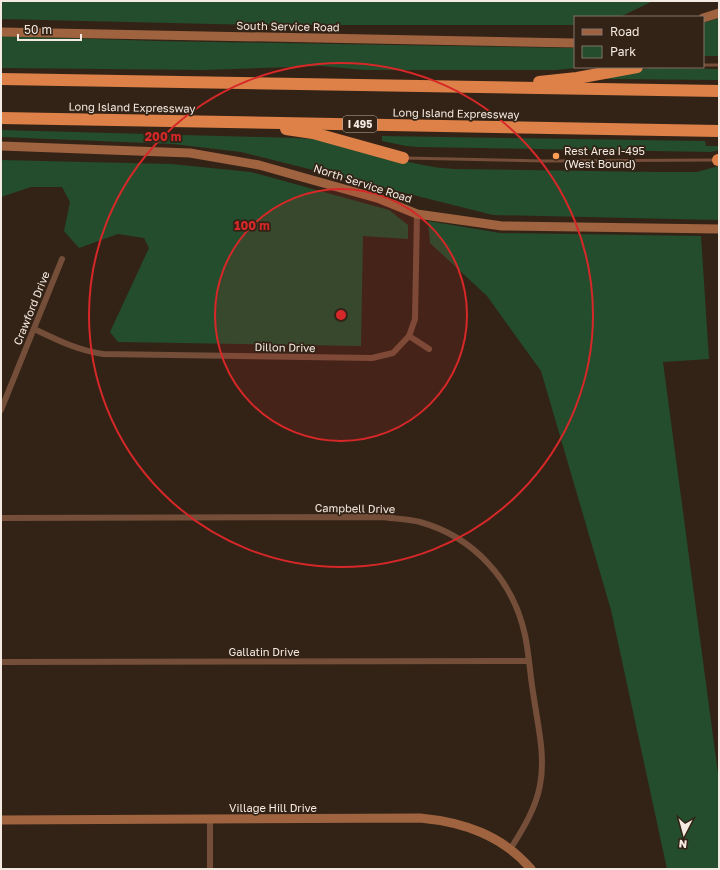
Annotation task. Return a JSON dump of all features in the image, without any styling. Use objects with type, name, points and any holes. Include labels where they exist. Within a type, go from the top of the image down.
[{"type":"highway","points":[[488,87],[577,78],[632,68]]},
{"type":"highway","points":[[1,79],[719,91]]},
{"type":"highway","name":"Long Island Expressway","points":[[1,118],[719,131]]},
{"type":"highway","points":[[228,121],[313,133],[403,158]]},
{"type":"main road","points":[[704,18],[719,13]]},
{"type":"main road","name":"South Service Road","points":[[1,32],[574,43]]},
{"type":"main road","name":"North Service Road","points":[[1,146],[190,152],[259,165],[380,199],[417,214],[502,226],[719,229]]},
{"type":"main road","name":"Village Hill Drive","points":[[1,820],[442,820],[488,835],[511,848],[531,869]]},
{"type":"street","name":"Dillon Drive","points":[[34,329],[66,345],[83,351],[103,354],[372,358],[393,353],[409,336],[415,319],[417,295],[417,214]]},
{"type":"street","name":"Crawford Drive","points":[[1,410],[62,259]]},
{"type":"street","points":[[409,336],[429,349]]},
{"type":"street","name":"Campbell Drive","points":[[1,518],[384,517],[419,522],[453,535],[474,549],[492,566],[506,586],[516,608],[525,636],[542,761],[540,786],[533,807],[511,848]]},
{"type":"street","name":"Gallatin Drive","points":[[1,662],[528,661]]},
{"type":"street","points":[[210,819],[210,869]]},
{"type":"lane","points":[[704,64],[719,65]]},
{"type":"lane","points":[[403,158],[545,161],[718,160]]},
{"type":"green space","points":[[1,1],[653,1],[622,16],[574,16],[574,25],[258,25],[1,19]]},
{"type":"green space","points":[[719,18],[719,56],[704,56],[704,23]]},
{"type":"green space","points":[[1,36],[158,41],[574,48],[574,68],[576,68],[555,70],[364,70],[322,66],[204,70],[1,68]]},
{"type":"green space","points":[[652,68],[719,69],[719,80],[607,79],[608,75]]},
{"type":"green space","points":[[1,130],[317,139],[409,162],[439,168],[454,169],[697,172],[719,166],[719,220],[493,215],[241,152],[173,144],[1,137]]},
{"type":"green space","points":[[382,136],[705,141],[706,146],[719,146],[719,150],[711,152],[419,147],[382,141]]},
{"type":"green space","points":[[1,160],[171,164],[251,172],[389,210],[408,225],[408,239],[363,236],[361,346],[118,342],[110,332],[149,248],[144,238],[118,234],[79,248],[64,231],[70,202],[62,187],[31,187],[1,197]]},
{"type":"green space","points":[[428,221],[500,233],[701,236],[709,359],[663,362],[719,781],[719,869],[667,869],[611,610],[541,371],[487,296],[430,243]]},
{"type":"place","name":"Rest Area I-495 (West Bound)","points":[[556,156]]}]
